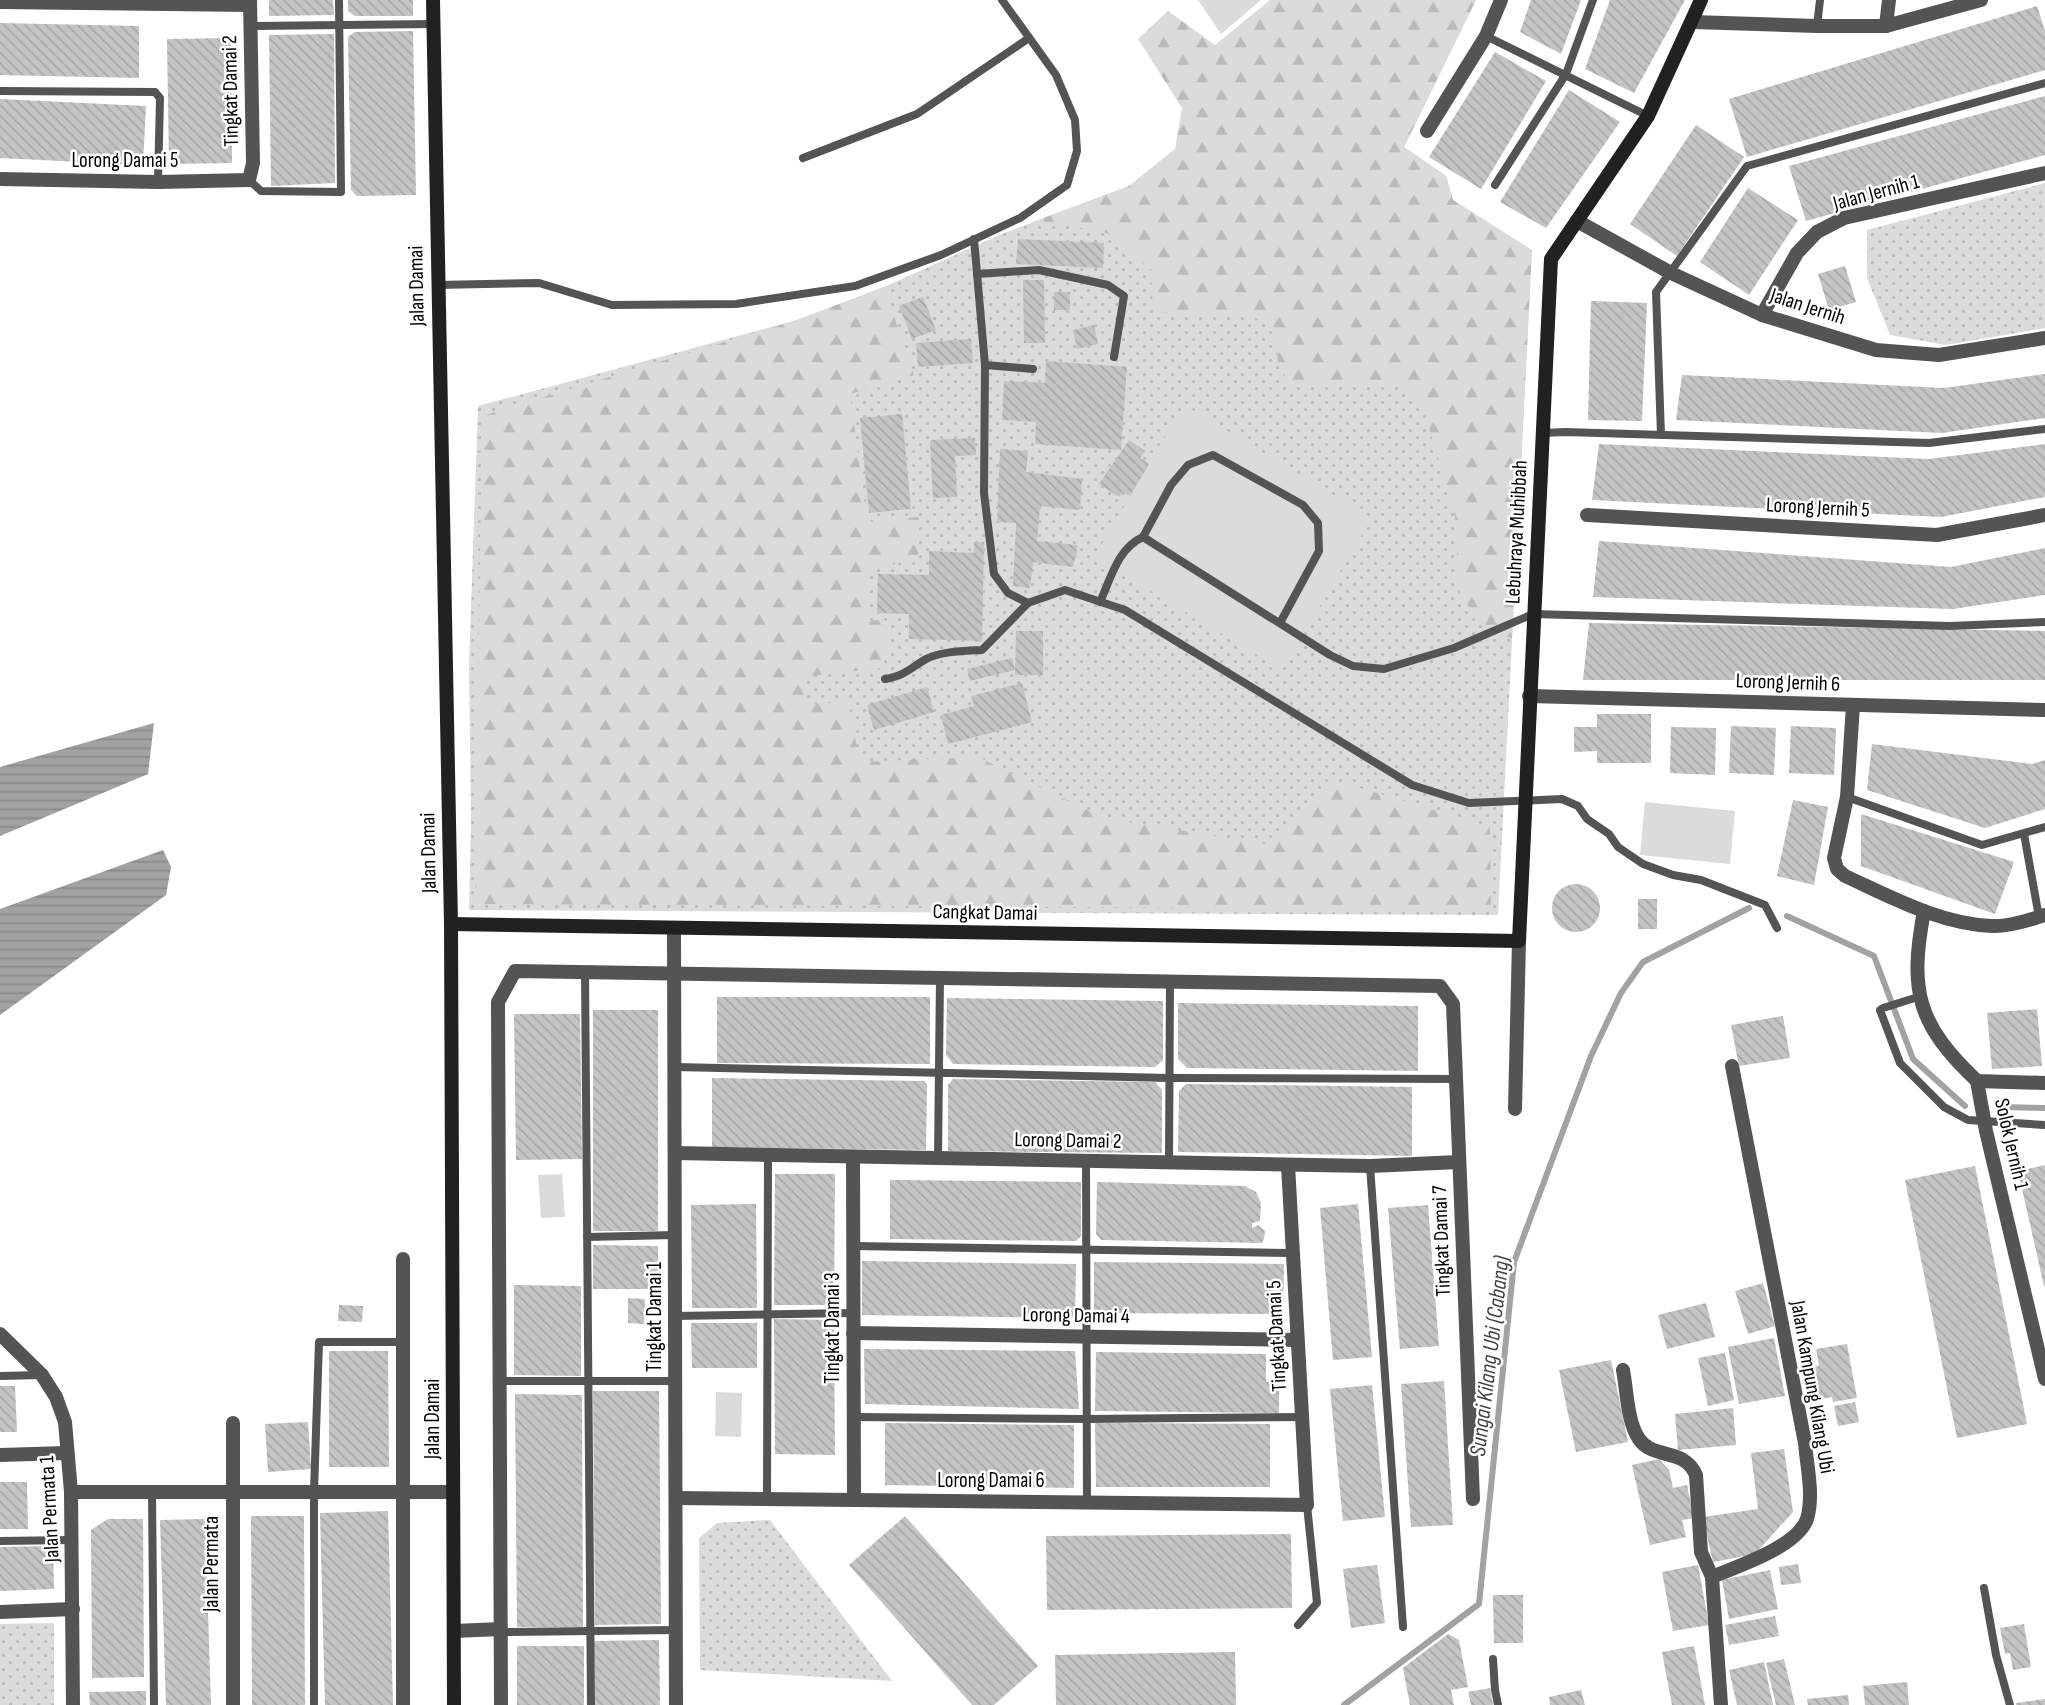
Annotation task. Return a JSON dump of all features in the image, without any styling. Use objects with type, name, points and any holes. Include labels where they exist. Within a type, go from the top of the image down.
[{"type":"street","name":"Jalan Damai","points":[[433,0],[451,924],[454,1705]]},
{"type":"street","points":[[1427,131],[1486,36],[1501,0]]},
{"type":"street","name":"Lebuhraya Muhibbah","points":[[1515,1109],[1524,799],[1551,259],[1648,117],[1701,0]]},
{"type":"street","points":[[1886,26],[1889,0]]},
{"type":"street","points":[[1693,22],[1886,26],[1981,0]]},
{"type":"street","points":[[3,1],[250,3]]},
{"type":"street","name":"Tingkat Damai 2","points":[[249,180],[253,163],[250,3]]},
{"type":"street","name":"Jalan Jernih 1","points":[[1762,315],[1797,253],[1817,232],[1844,218],[2045,173]]},
{"type":"street","name":"Lorong Damai 5","points":[[0,179],[158,182],[249,180]]},
{"type":"street","name":"Jalan Jernih","points":[[1577,221],[1671,273],[1762,315],[1875,350],[1939,355],[2045,338]]},
{"type":"street","name":"Lorong Jernih 5","points":[[1587,515],[1937,535],[2045,515]]},
{"type":"street","name":"Lorong Jernih 6","points":[[1530,696],[2045,710]]},
{"type":"street","points":[[1853,705],[1847,797],[1834,858],[1837,869],[1845,876],[1924,911],[1975,924],[1995,926],[2042,916]]},
{"type":"street","points":[[1924,911],[1917,948],[1917,997],[1930,1027],[1955,1060],[1977,1081],[2045,1083]]},
{"type":"street","name":"Cangkat Damai","points":[[451,924],[1519,941]]},
{"type":"street","name":"Tingkat Damai 1","points":[[674,929],[676,1705]]},
{"type":"street","points":[[501,1705],[498,1002],[515,971],[1170,981]]},
{"type":"street","name":"Tingkat Damai 7","points":[[1170,981],[1440,986],[1453,1004],[1473,1499]]},
{"type":"street","name":"Jalan Kampung Kilang Ubi","points":[[1712,1577],[1788,1541],[1806,1521],[1810,1501],[1805,1443],[1732,1066]]},
{"type":"street","name":"Solok Jernih 1","points":[[1977,1081],[1984,1123],[2045,1379]]},
{"type":"street","name":"Lorong Damai 2","points":[[675,1153],[1370,1166],[1459,1162]]},
{"type":"street","name":"Tingkat Damai 3","points":[[853,1157],[854,1500]]},
{"type":"street","name":"Tingkat Damai 5","points":[[1287,1165],[1307,1505]]},
{"type":"street","name":"Jalan Damai","points":[[402,1259],[404,1705]]},
{"type":"street","name":"Lorong Damai 4","points":[[853,1333],[1297,1340]]},
{"type":"street","name":"Jalan Permata 1","points":[[0,1334],[43,1375],[56,1396],[65,1422],[73,1541],[73,1705]]},
{"type":"street","points":[[1623,1370],[1633,1429],[1639,1440],[1646,1448],[1680,1457],[1691,1464],[1696,1475],[1701,1552],[1712,1577],[1721,1705]]},
{"type":"street","name":"Jalan Permata","points":[[233,1423],[233,1705]]},
{"type":"street","points":[[0,1455],[68,1453]]},
{"type":"street","points":[[71,1492],[453,1492]]},
{"type":"street","name":"Lorong Damai 6","points":[[676,1498],[1307,1505]]},
{"type":"street","points":[[0,1612],[74,1609]]},
{"type":"street","points":[[454,1631],[501,1631]]},
{"type":"lane","points":[[249,180],[261,191],[341,192],[339,0]]},
{"type":"lane","points":[[437,285],[539,283],[612,305],[736,304],[855,286],[941,255],[1020,218],[1067,185],[1077,151],[1075,120],[1056,75],[1002,0]]},
{"type":"lane","points":[[1495,186],[1566,74],[1593,0]]},
{"type":"lane","points":[[1818,26],[1820,0]]},
{"type":"lane","points":[[250,26],[433,24]]},
{"type":"lane","points":[[1486,36],[1648,117]]},
{"type":"lane","points":[[803,158],[916,114],[1029,38]]},
{"type":"lane","points":[[1661,435],[1656,292],[1747,166],[2045,83]]},
{"type":"lane","points":[[0,91],[155,92],[160,98],[158,182]]},
{"type":"lane","points":[[974,240],[985,365],[984,493],[994,574],[1008,593],[1028,603]]},
{"type":"lane","points":[[977,274],[1039,270],[1108,285],[1124,296],[1114,357]]},
{"type":"lane","points":[[985,365],[1033,369]]},
{"type":"lane","points":[[1543,433],[1929,443],[2045,429]]},
{"type":"lane","points":[[1100,602],[1121,556],[1133,542],[1143,537],[1171,485],[1188,465],[1213,455],[1303,505],[1318,523],[1319,551],[1280,623]]},
{"type":"lane","points":[[1143,537],[1353,667],[1384,669],[1454,648],[1533,614],[1950,626],[2045,622]]},
{"type":"lane","points":[[885,678],[902,676],[928,658],[955,651],[982,649],[1028,603],[1065,590],[1125,610],[1412,785],[1469,803],[1562,799],[1578,806],[1587,819],[1609,834],[1618,847],[1643,864],[1674,875],[1701,880],[1765,905],[1777,928]]},
{"type":"lane","points":[[1847,797],[1982,845],[2045,827]]},
{"type":"lane","points":[[2024,834],[2042,916]]},
{"type":"lane","points":[[585,972],[591,1705]]},
{"type":"lane","points":[[938,1158],[940,978]]},
{"type":"lane","points":[[1169,1163],[1170,981]]},
{"type":"lane","points":[[1917,997],[1880,1010],[1900,1063],[1944,1107],[1968,1120],[2045,1125]]},
{"type":"lane","points":[[675,1067],[1170,1078],[1456,1079]]},
{"type":"lane","points":[[767,1499],[768,1155]]},
{"type":"lane","points":[[1086,1161],[1087,1502]]},
{"type":"lane","points":[[1370,1166],[1403,1627]]},
{"type":"lane","points":[[587,1237],[675,1235]]},
{"type":"lane","points":[[853,1246],[1293,1253]]},
{"type":"lane","points":[[675,1315],[853,1313]]},
{"type":"lane","points":[[314,1705],[314,1492],[319,1342],[402,1342]]},
{"type":"lane","points":[[0,1376],[43,1375]]},
{"type":"lane","points":[[500,1381],[675,1381]]},
{"type":"lane","points":[[854,1417],[1302,1417]]},
{"type":"lane","points":[[152,1492],[154,1705]]},
{"type":"lane","points":[[1298,1625],[1317,1603],[1307,1505]]},
{"type":"lane","points":[[0,1541],[73,1541]]},
{"type":"lane","points":[[1984,1588],[1996,1655],[2010,1705]]},
{"type":"lane","points":[[501,1631],[676,1630]]},
{"type":"lane","points":[[1493,1659],[1498,1705]]},
{"type":"green space","points":[[1198,0],[1261,0],[1221,34]]},
{"type":"green space","points":[[1270,0],[1476,0],[1404,147],[1446,176],[1453,200],[1532,250],[1512,638],[1494,635],[1479,623],[1459,591],[1455,516],[1424,411],[1405,386],[1289,383],[1278,363],[1275,328],[1251,316],[1153,312],[1151,269],[1107,233],[1038,220],[1129,186],[1175,149],[1182,108],[1138,39],[1168,11],[1215,45]]},
{"type":"green space","points":[[1476,0],[1404,147],[1446,176],[1453,200],[1532,250],[1498,915],[469,910],[469,665],[478,406],[797,320],[884,287],[1004,233],[1129,186],[1176,149],[1182,108],[1168,85]]},
{"type":"green space","points":[[2045,183],[2045,328],[1946,345],[1890,335],[1867,278],[1867,230]]},
{"type":"green space","points":[[884,287],[914,375],[850,394],[867,522],[919,517],[918,558],[867,572],[870,620],[892,621],[883,668],[800,677],[806,704],[848,702],[860,762],[978,757],[1103,818],[1272,845],[1337,781],[1490,827],[1491,909],[475,904],[482,416],[797,320]]},
{"type":"green space","points":[[1184,405],[1372,518],[1282,670],[1094,557]]},
{"type":"green space","points":[[1645,802],[1735,811],[1730,864],[1640,855]]},
{"type":"green space","points":[[562,1174],[565,1217],[541,1218],[538,1175]]},
{"type":"green space","points":[[716,1392],[742,1393],[741,1437],[715,1436]]},
{"type":"green space","points":[[770,1520],[892,1681],[700,1670],[699,1538],[717,1523]]},
{"type":"green space","points":[[54,1623],[54,1705],[0,1705],[0,1624]]},
{"type":"shaded area","points":[[154,723],[148,774],[0,836],[0,767]]},
{"type":"shaded area","points":[[163,850],[171,867],[166,895],[0,1015],[0,909]]},
{"type":"building","points":[[269,0],[333,0],[334,15],[269,16]]},
{"type":"building","points":[[348,0],[413,0],[413,16],[355,16],[348,11]]},
{"type":"building","points":[[1531,0],[1581,0],[1561,54],[1520,32]]},
{"type":"building","points":[[1610,0],[1685,0],[1634,93],[1585,69]]},
{"type":"building","points":[[2037,6],[2045,31],[2045,70],[1747,157],[1729,99]]},
{"type":"building","points":[[0,23],[139,26],[139,78],[0,75]]},
{"type":"building","points":[[413,31],[416,195],[357,196],[351,190],[348,37],[355,32]]},
{"type":"building","points":[[334,34],[335,183],[271,186],[269,35]]},
{"type":"building","points":[[231,38],[232,163],[169,164],[167,39]]},
{"type":"building","points":[[1495,52],[1546,81],[1481,189],[1429,157]]},
{"type":"building","points":[[1569,90],[1620,122],[1546,228],[1500,202]]},
{"type":"building","points":[[2045,96],[2045,155],[1806,221],[1789,166]]},
{"type":"building","points":[[0,99],[146,106],[143,165],[0,158]]},
{"type":"building","points":[[1696,125],[1744,157],[1677,256],[1630,224]]},
{"type":"building","points":[[1748,188],[1798,220],[1749,295],[1700,262]]},
{"type":"building","points":[[1018,239],[1104,243],[1103,268],[1016,264]]},
{"type":"building","points":[[1845,266],[1856,302],[1829,310],[1818,274]]},
{"type":"building","points":[[1023,280],[1044,280],[1045,343],[1024,343]]},
{"type":"building","points":[[1054,292],[1070,292],[1070,310],[1054,310]]},
{"type":"building","points":[[923,297],[936,330],[912,339],[899,306]]},
{"type":"building","points":[[1591,301],[1647,303],[1642,421],[1588,420]]},
{"type":"building","points":[[1094,325],[1098,344],[1077,349],[1073,330]]},
{"type":"building","points":[[971,339],[973,363],[918,367],[916,343]]},
{"type":"building","points":[[1046,361],[1127,367],[1121,450],[1035,444],[1036,422],[1002,420],[1004,381],[1045,383]]},
{"type":"building","points":[[2045,374],[2045,418],[1942,433],[1676,420],[1682,375],[1944,388]]},
{"type":"building","points":[[902,414],[911,509],[869,513],[860,418]]},
{"type":"building","points":[[975,438],[976,455],[955,456],[957,497],[933,498],[930,440]]},
{"type":"building","points":[[1129,440],[1145,451],[1140,458],[1149,464],[1130,496],[1123,492],[1119,497],[1099,484]]},
{"type":"building","points":[[1599,444],[1929,459],[2045,444],[2045,497],[1941,517],[1592,500]]},
{"type":"building","points":[[1000,449],[1028,451],[1026,472],[1082,479],[1080,510],[1040,506],[1037,541],[1078,545],[1073,567],[1033,562],[1030,588],[1013,586],[1016,523],[997,522]]},
{"type":"building","points":[[1599,541],[1951,567],[2045,548],[2045,595],[1953,609],[1593,597]]},
{"type":"building","points":[[974,542],[984,542],[982,641],[909,639],[909,614],[877,613],[878,574],[929,575],[929,551],[974,553]]},
{"type":"building","points":[[1589,623],[2045,631],[2045,680],[1583,680]]},
{"type":"building","points":[[1016,631],[1043,631],[1043,675],[1015,675]]},
{"type":"building","points":[[1012,658],[1015,670],[970,681],[967,669]]},
{"type":"building","points":[[1022,683],[1032,722],[948,744],[941,715],[974,706],[971,696]]},
{"type":"building","points":[[927,687],[934,712],[874,730],[867,705]]},
{"type":"building","points":[[1597,714],[1651,714],[1651,763],[1597,763],[1597,751],[1574,752],[1574,727],[1597,727]]},
{"type":"building","points":[[1731,726],[1776,728],[1774,775],[1729,773]]},
{"type":"building","points":[[1791,726],[1836,728],[1834,775],[1789,773]]},
{"type":"building","points":[[1671,727],[1716,728],[1715,775],[1670,773]]},
{"type":"building","points":[[1872,744],[2032,764],[2045,760],[2045,809],[1985,828],[1867,790]]},
{"type":"building","points":[[1793,800],[1828,807],[1814,885],[1777,876]]},
{"type":"building","points":[[1861,814],[2014,862],[1995,914],[1861,866]]},
{"type":"building","points":[[1576,884],[1585,885],[1593,891],[1599,899],[1599,917],[1593,925],[1585,931],[1576,932],[1567,931],[1559,925],[1553,917],[1552,908],[1553,899],[1559,891],[1567,885]]},
{"type":"building","points":[[1638,899],[1657,899],[1657,929],[1638,929]]},
{"type":"building","points":[[717,997],[930,997],[930,1064],[717,1063]]},
{"type":"building","points":[[947,998],[1163,1001],[1163,1060],[1155,1067],[953,1064],[946,1055]]},
{"type":"building","points":[[1178,1003],[1418,1006],[1418,1071],[1187,1068],[1178,1059]]},
{"type":"building","points":[[2037,1009],[2042,1066],[1992,1069],[1987,1013]]},
{"type":"building","points":[[593,1010],[658,1010],[658,1231],[593,1231]]},
{"type":"building","points":[[514,1014],[580,1014],[582,1159],[516,1160]]},
{"type":"building","points":[[1783,1016],[1790,1058],[1739,1066],[1731,1025]]},
{"type":"building","points":[[712,1078],[924,1081],[927,1085],[926,1150],[712,1147]]},
{"type":"building","points":[[953,1079],[1155,1082],[1162,1090],[1162,1153],[948,1151],[948,1085]]},
{"type":"building","points":[[1186,1084],[1412,1087],[1412,1156],[1178,1152],[1179,1091]]},
{"type":"building","points":[[2045,1165],[2045,1286],[2044,1286],[2018,1171]]},
{"type":"building","points":[[1975,1166],[2027,1424],[1957,1438],[1905,1180]]},
{"type":"building","points":[[775,1174],[835,1174],[834,1305],[774,1305]]},
{"type":"building","points":[[890,1180],[1081,1182],[1081,1236],[1076,1241],[890,1239]]},
{"type":"building","points":[[1097,1182],[1245,1186],[1256,1192],[1261,1203],[1260,1221],[1252,1223],[1252,1228],[1258,1225],[1265,1231],[1264,1239],[1262,1243],[1101,1240],[1096,1234]]},
{"type":"building","points":[[756,1204],[757,1308],[692,1308],[691,1205]]},
{"type":"building","points":[[1358,1204],[1372,1357],[1333,1360],[1320,1208]]},
{"type":"building","points":[[1428,1205],[1439,1346],[1400,1349],[1388,1208]]},
{"type":"building","points":[[593,1245],[658,1246],[658,1289],[593,1289]]},
{"type":"building","points":[[862,1261],[1076,1264],[1075,1318],[862,1315]]},
{"type":"building","points":[[1094,1262],[1284,1264],[1283,1314],[1094,1313]]},
{"type":"building","points":[[1763,1283],[1775,1326],[1748,1334],[1735,1291]]},
{"type":"building","points":[[514,1285],[581,1286],[581,1376],[514,1375]]},
{"type":"building","points":[[628,1298],[645,1299],[644,1324],[628,1323]]},
{"type":"building","points":[[1706,1303],[1715,1337],[1667,1349],[1658,1315]]},
{"type":"building","points":[[339,1305],[363,1306],[362,1322],[338,1321]]},
{"type":"building","points":[[774,1319],[834,1320],[835,1455],[775,1454]]},
{"type":"building","points":[[691,1323],[757,1323],[757,1368],[692,1368]]},
{"type":"building","points":[[1774,1338],[1785,1396],[1739,1404],[1728,1347]]},
{"type":"building","points":[[1847,1344],[1857,1398],[1833,1402],[1832,1397],[1816,1400],[1810,1367],[1819,1366],[1816,1349]]},
{"type":"building","points":[[864,1349],[1075,1351],[1079,1409],[865,1404]]},
{"type":"building","points":[[329,1351],[388,1351],[389,1467],[329,1467]]},
{"type":"building","points":[[1096,1352],[1266,1354],[1266,1382],[1279,1382],[1279,1413],[1095,1411]]},
{"type":"building","points":[[1725,1353],[1734,1400],[1708,1406],[1698,1358]]},
{"type":"building","points":[[1611,1360],[1628,1442],[1576,1452],[1559,1370]]},
{"type":"building","points":[[1444,1381],[1453,1525],[1411,1527],[1401,1384]]},
{"type":"building","points":[[1372,1385],[1385,1517],[1343,1521],[1330,1389]]},
{"type":"building","points":[[0,1386],[15,1386],[17,1432],[0,1432]]},
{"type":"building","points":[[593,1391],[659,1391],[661,1624],[595,1625]]},
{"type":"building","points":[[515,1394],[582,1395],[583,1627],[517,1627]]},
{"type":"building","points":[[1855,1402],[1859,1422],[1838,1426],[1834,1406]]},
{"type":"building","points":[[1733,1408],[1736,1445],[1678,1450],[1675,1414]]},
{"type":"building","points":[[308,1422],[311,1469],[268,1472],[265,1424]]},
{"type":"building","points":[[885,1423],[1074,1425],[1074,1488],[885,1485]]},
{"type":"building","points":[[1095,1423],[1270,1424],[1270,1487],[1096,1487]]},
{"type":"building","points":[[1784,1449],[1793,1512],[1755,1554],[1713,1562],[1703,1517],[1758,1509],[1751,1453]]},
{"type":"building","points":[[1659,1459],[1669,1470],[1673,1488],[1687,1485],[1694,1518],[1682,1520],[1686,1537],[1650,1545],[1632,1465]]},
{"type":"building","points":[[0,1482],[27,1482],[28,1529],[0,1529]]},
{"type":"building","points":[[388,1511],[393,1705],[325,1705],[320,1513]]},
{"type":"building","points":[[251,1516],[304,1516],[305,1705],[252,1705]]},
{"type":"building","points":[[905,1516],[1038,1666],[994,1705],[972,1705],[849,1565]]},
{"type":"building","points":[[108,1519],[143,1519],[144,1677],[92,1678],[91,1530]]},
{"type":"building","points":[[205,1519],[211,1705],[166,1705],[160,1520]]},
{"type":"building","points":[[1291,1534],[1292,1608],[1047,1610],[1046,1536]]},
{"type":"building","points":[[53,1546],[54,1589],[0,1591],[0,1547]]},
{"type":"building","points":[[1798,1564],[1801,1583],[1781,1585],[1779,1567]]},
{"type":"building","points":[[1377,1565],[1385,1623],[1351,1628],[1343,1569]]},
{"type":"building","points":[[1698,1565],[1709,1625],[1673,1631],[1662,1572]]},
{"type":"building","points":[[1770,1570],[1778,1609],[1729,1619],[1722,1580]]},
{"type":"building","points":[[1493,1595],[1523,1595],[1523,1643],[1494,1643]]},
{"type":"building","points":[[1775,1616],[1779,1636],[1729,1645],[1725,1625]]},
{"type":"building","points":[[2024,1624],[2031,1667],[2013,1670],[2010,1653],[2005,1654],[2000,1628]]},
{"type":"building","points":[[1448,1634],[1459,1640],[1468,1687],[1451,1690],[1454,1705],[1410,1705],[1403,1668]]},
{"type":"building","points":[[659,1640],[660,1705],[595,1705],[594,1641]]},
{"type":"building","points":[[517,1646],[584,1646],[584,1705],[517,1705]]},
{"type":"building","points":[[1694,1646],[1705,1705],[1672,1705],[1662,1652]]},
{"type":"building","points":[[1235,1652],[1236,1705],[1056,1705],[1055,1655]]},
{"type":"building","points":[[1784,1659],[1795,1705],[1776,1705],[1766,1663]]},
{"type":"building","points":[[1764,1662],[1773,1705],[1737,1705],[1729,1670]]},
{"type":"building","points":[[1907,1682],[1909,1705],[1865,1705],[1863,1686]]},
{"type":"building","points":[[1490,1688],[1493,1705],[1471,1705],[1468,1692]]},
{"type":"building","points":[[1581,1690],[1585,1705],[1550,1705],[1549,1697]]},
{"type":"building","points":[[146,1691],[146,1705],[90,1705],[89,1692]]},
{"type":"building","points":[[1848,1695],[1849,1705],[1808,1705],[1807,1699]]},
{"type":"building","points":[[2045,1699],[2045,1705],[2016,1705],[2016,1703]]},
{"type":"waterway","name":"Sungai Kilang Ubi (Cabang)","points":[[1344,1705],[1479,1604],[1514,1262],[1591,1056],[1621,993],[1643,962],[1749,908]]},
{"type":"waterway","name":"Sungai Kilang Ubi (Cabang)","points":[[1787,916],[1874,956],[1913,1059],[1965,1106]]},
{"type":"waterway","name":"Sungai Kilang Ubi (Cabang)","points":[[1998,1107],[2045,1108]]}]
